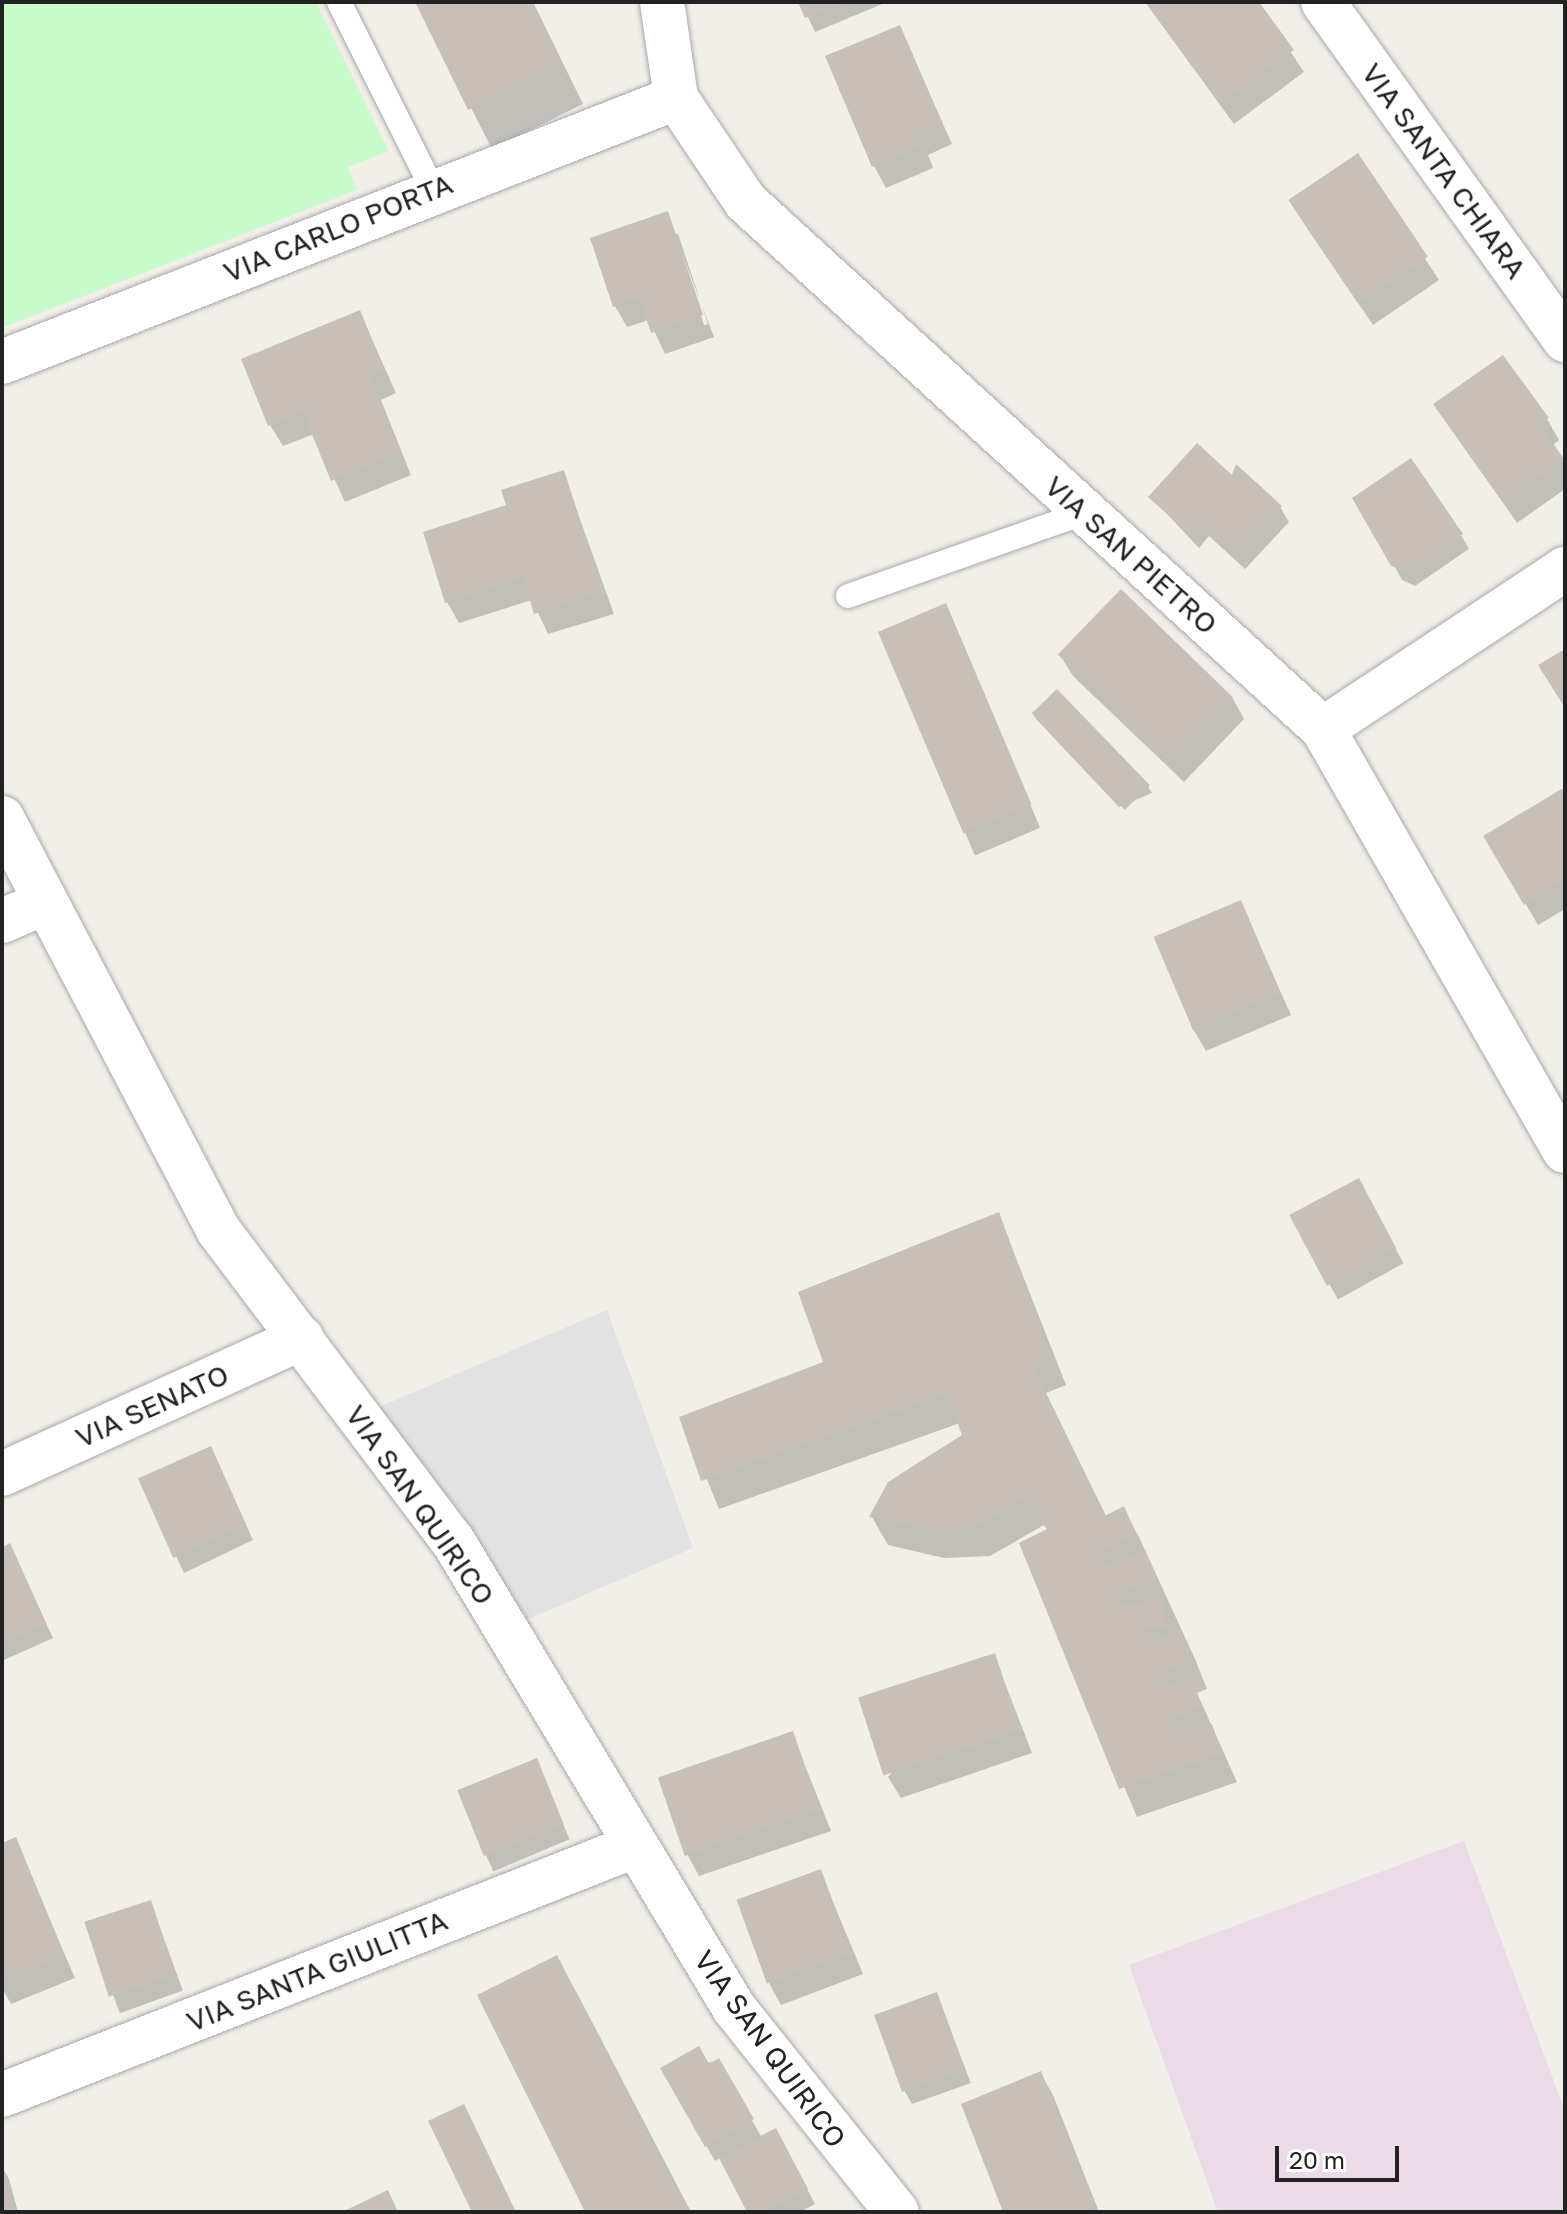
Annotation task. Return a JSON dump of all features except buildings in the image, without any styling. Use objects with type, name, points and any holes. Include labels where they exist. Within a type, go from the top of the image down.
[{"type":"street","name":"VIA SAN PIETRO","points":[[662,2],[676,98],[746,202],[1323,729],[1553,1097],[1565,1151]]},
{"type":"street","name":"VIA SANTA CHIARA","points":[[1323,2],[1565,340]]},
{"type":"street","name":"VIA CARLO PORTA","points":[[2,362],[433,190],[676,98]]},
{"type":"street","points":[[1323,729],[1565,569]]},
{"type":"street","name":"VIA SAN QUIRICO","points":[[2,818],[194,1192],[453,1541],[632,1847],[734,2008],[897,2212]]},
{"type":"street","points":[[2,921],[44,903]]},
{"type":"street","name":"VIA SENATO","points":[[2,1474],[302,1338]]},
{"type":"street","name":"VIA SANTA GIULITTA","points":[[2,2095],[632,1847]]},
{"type":"lane","points":[[339,2],[433,190]]},
{"type":"lane","points":[[848,596],[1084,513]]},
{"type":"shaded area","points":[[607,1310],[693,1548],[522,1622],[379,1407]]},
{"type":"shaded area","points":[[1464,1841],[1565,2111],[1565,2212],[1218,2212],[1129,1965]]},
{"type":"green space","points":[[2,2],[316,2],[389,151],[348,167],[357,190],[2,328]]}]
